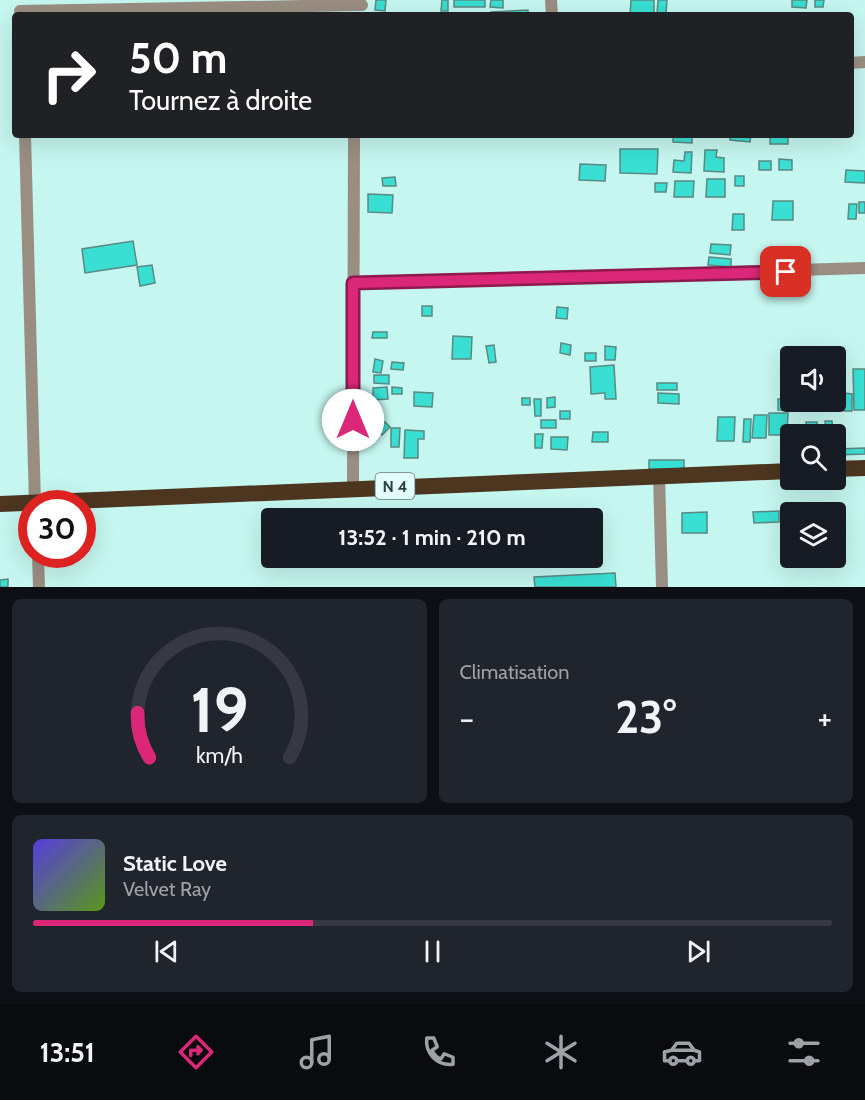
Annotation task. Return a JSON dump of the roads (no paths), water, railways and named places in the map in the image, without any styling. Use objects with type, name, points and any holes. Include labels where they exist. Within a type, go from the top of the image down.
[{"type":"highway","points":[[846,469],[865,468]]},
{"type":"highway","name":"N 4","points":[[96,500],[780,471]]},
{"type":"highway","name":"N 4","points":[[0,504],[18,503]]},
{"type":"street","points":[[19,9],[362,7]]},
{"type":"street","points":[[25,138],[35,490]]},
{"type":"street","points":[[353,488],[354,138]]},
{"type":"street","points":[[353,283],[865,268]]},
{"type":"street","points":[[659,475],[662,587]]},
{"type":"street","points":[[38,568],[39,587]]}]
